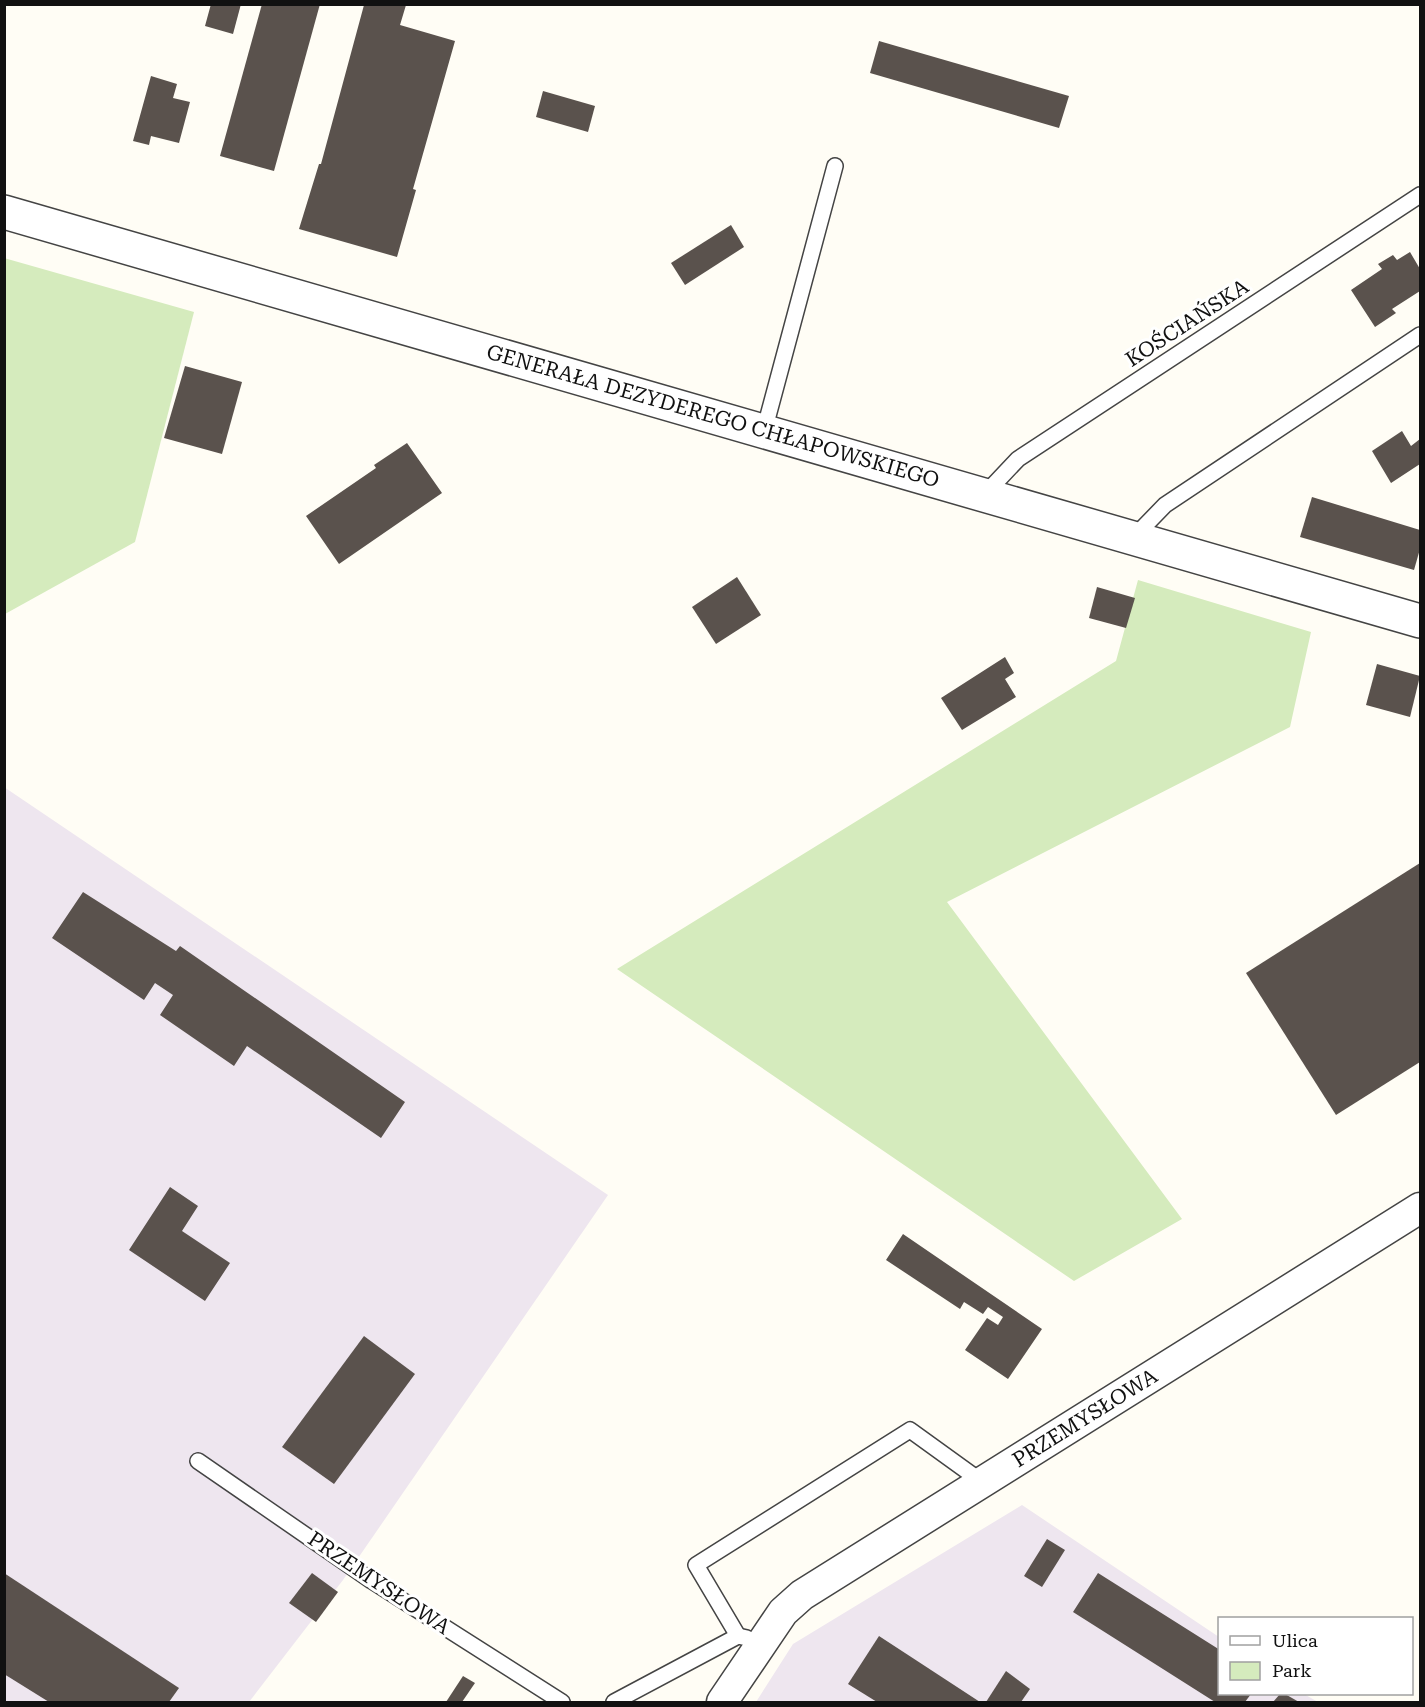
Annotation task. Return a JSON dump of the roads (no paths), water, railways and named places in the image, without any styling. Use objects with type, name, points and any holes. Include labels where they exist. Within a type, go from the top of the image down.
[{"type":"street","name":"GENERAŁA DEZYDEREGO CHŁAPOWSKIEGO","points":[[4,212],[1420,621]]},
{"type":"street","name":"PRZEMYSŁOWA","points":[[722,1702],[750,1639],[802,1595],[1420,1208]]},
{"type":"lane","points":[[764,431],[835,166]]},
{"type":"lane","name":"KOŚCIAŃSKA","points":[[984,495],[1018,459],[1420,195]]},
{"type":"lane","points":[[1133,538],[1165,505],[1420,335]]},
{"type":"lane","points":[[750,1639],[696,1564],[910,1430],[982,1482]]},
{"type":"lane","name":"PRZEMYSŁOWA","points":[[198,1461],[372,1581],[562,1702]]},
{"type":"lane","name":"PRZEMYSŁOWA","points":[[614,1702],[750,1639]]}]
